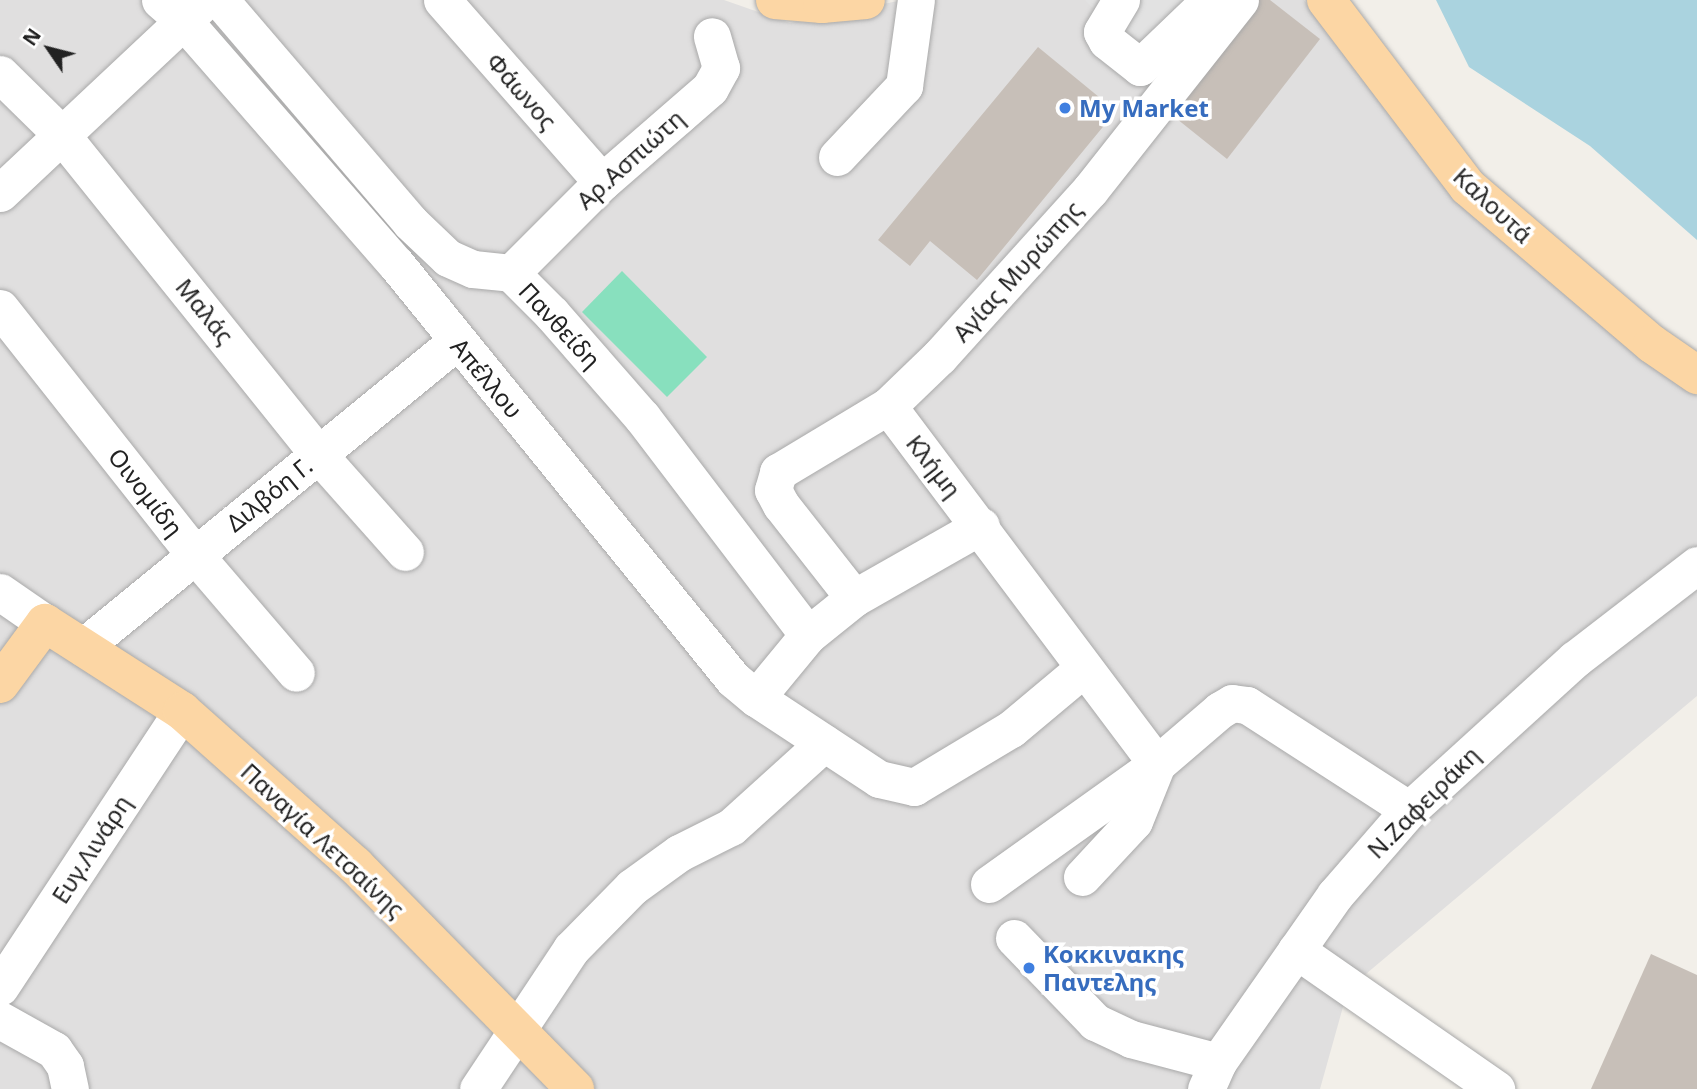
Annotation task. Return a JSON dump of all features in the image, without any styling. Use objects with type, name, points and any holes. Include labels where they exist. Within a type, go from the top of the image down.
[{"type":"main road","points":[[775,0],[822,4],[866,0]]},
{"type":"main road","name":"Καλουτά","points":[[1326,0],[1468,187],[1652,344],[1697,375]]},
{"type":"main road","points":[[0,684],[45,623]]},
{"type":"main road","name":"Παναγία Λετσαίνης","points":[[45,623],[182,711],[355,865],[575,1089]]},
{"type":"street","name":"Πανθείδη","points":[[220,0],[410,222],[448,258],[473,269],[512,273],[642,417],[808,635]]},
{"type":"street","name":"Φάωνος","points":[[442,0],[602,181]]},
{"type":"street","points":[[837,157],[904,86],[916,0]]},
{"type":"street","points":[[1121,0],[1102,32],[1107,41],[1140,67],[1206,16]]},
{"type":"street","name":"Αγίας Μυρώπης","points":[[854,598],[780,505],[773,490],[778,472],[888,406],[939,357],[1090,190],[1206,16],[1240,0]]},
{"type":"street","points":[[0,193],[183,6]]},
{"type":"street","name":"Απέλλου","points":[[183,6],[396,264],[456,342],[582,490],[733,679],[756,698],[879,779],[914,788],[1011,729],[1084,668]]},
{"type":"street","name":"Αρ.Ασπιώτη","points":[[512,273],[602,181],[710,88],[721,68],[712,36]]},
{"type":"street","name":"Μαλάς","points":[[0,74],[60,134],[318,454],[405,552]]},
{"type":"street","name":"Οινομίδη","points":[[0,308],[195,555],[296,673]]},
{"type":"street","name":"Διλβόη Γ.","points":[[83,647],[456,342]]},
{"type":"street","name":"Κλήμη","points":[[888,406],[981,526],[1157,764]]},
{"type":"street","points":[[756,698],[808,635],[854,598],[981,526]]},
{"type":"street","name":"Ν.Ζαφειράκη","points":[[1212,1075],[1335,895],[1409,810],[1575,659],[1697,565]]},
{"type":"street","points":[[0,593],[45,623]]},
{"type":"street","points":[[989,884],[1157,764],[1220,710],[1232,703],[1247,705],[1409,810]]},
{"type":"street","name":"Ευγ.Λινάρη","points":[[0,987],[182,711]]},
{"type":"street","points":[[478,1089],[571,949],[632,887],[679,853],[731,827],[824,743]]},
{"type":"street","points":[[1082,877],[1134,821],[1157,764]]},
{"type":"street","points":[[1014,938],[1095,1022],[1212,1075]]},
{"type":"street","points":[[1296,950],[1496,1089]]},
{"type":"street","points":[[0,1020],[54,1050],[65,1066],[70,1089]]},
{"type":"shaded area","points":[[0,0],[724,0],[790,23],[903,0],[1304,0],[1435,176],[1697,396],[1697,696],[1348,989],[1320,1089],[0,1089]]},
{"type":"shaded area","points":[[1085,0],[1232,0],[1146,86],[1083,35],[1097,13]]},
{"type":"green space","points":[[622,271],[707,357],[667,397],[582,312]]},
{"type":"water","points":[[1436,0],[1697,0],[1697,240],[1590,146],[1469,67]]},
{"type":"building","points":[[1253,0],[1270,0],[1320,39],[1227,159],[1167,111]]},
{"type":"building","points":[[1038,47],[1116,111],[977,280],[930,241],[910,266],[878,240]]},
{"type":"building","points":[[1651,954],[1697,975],[1697,1089],[1591,1089]]},
{"type":"place","name":"My Market","points":[[1065,108]]},
{"type":"place","name":"Κοκκινακης Παντελης","points":[[1029,968]]}]
